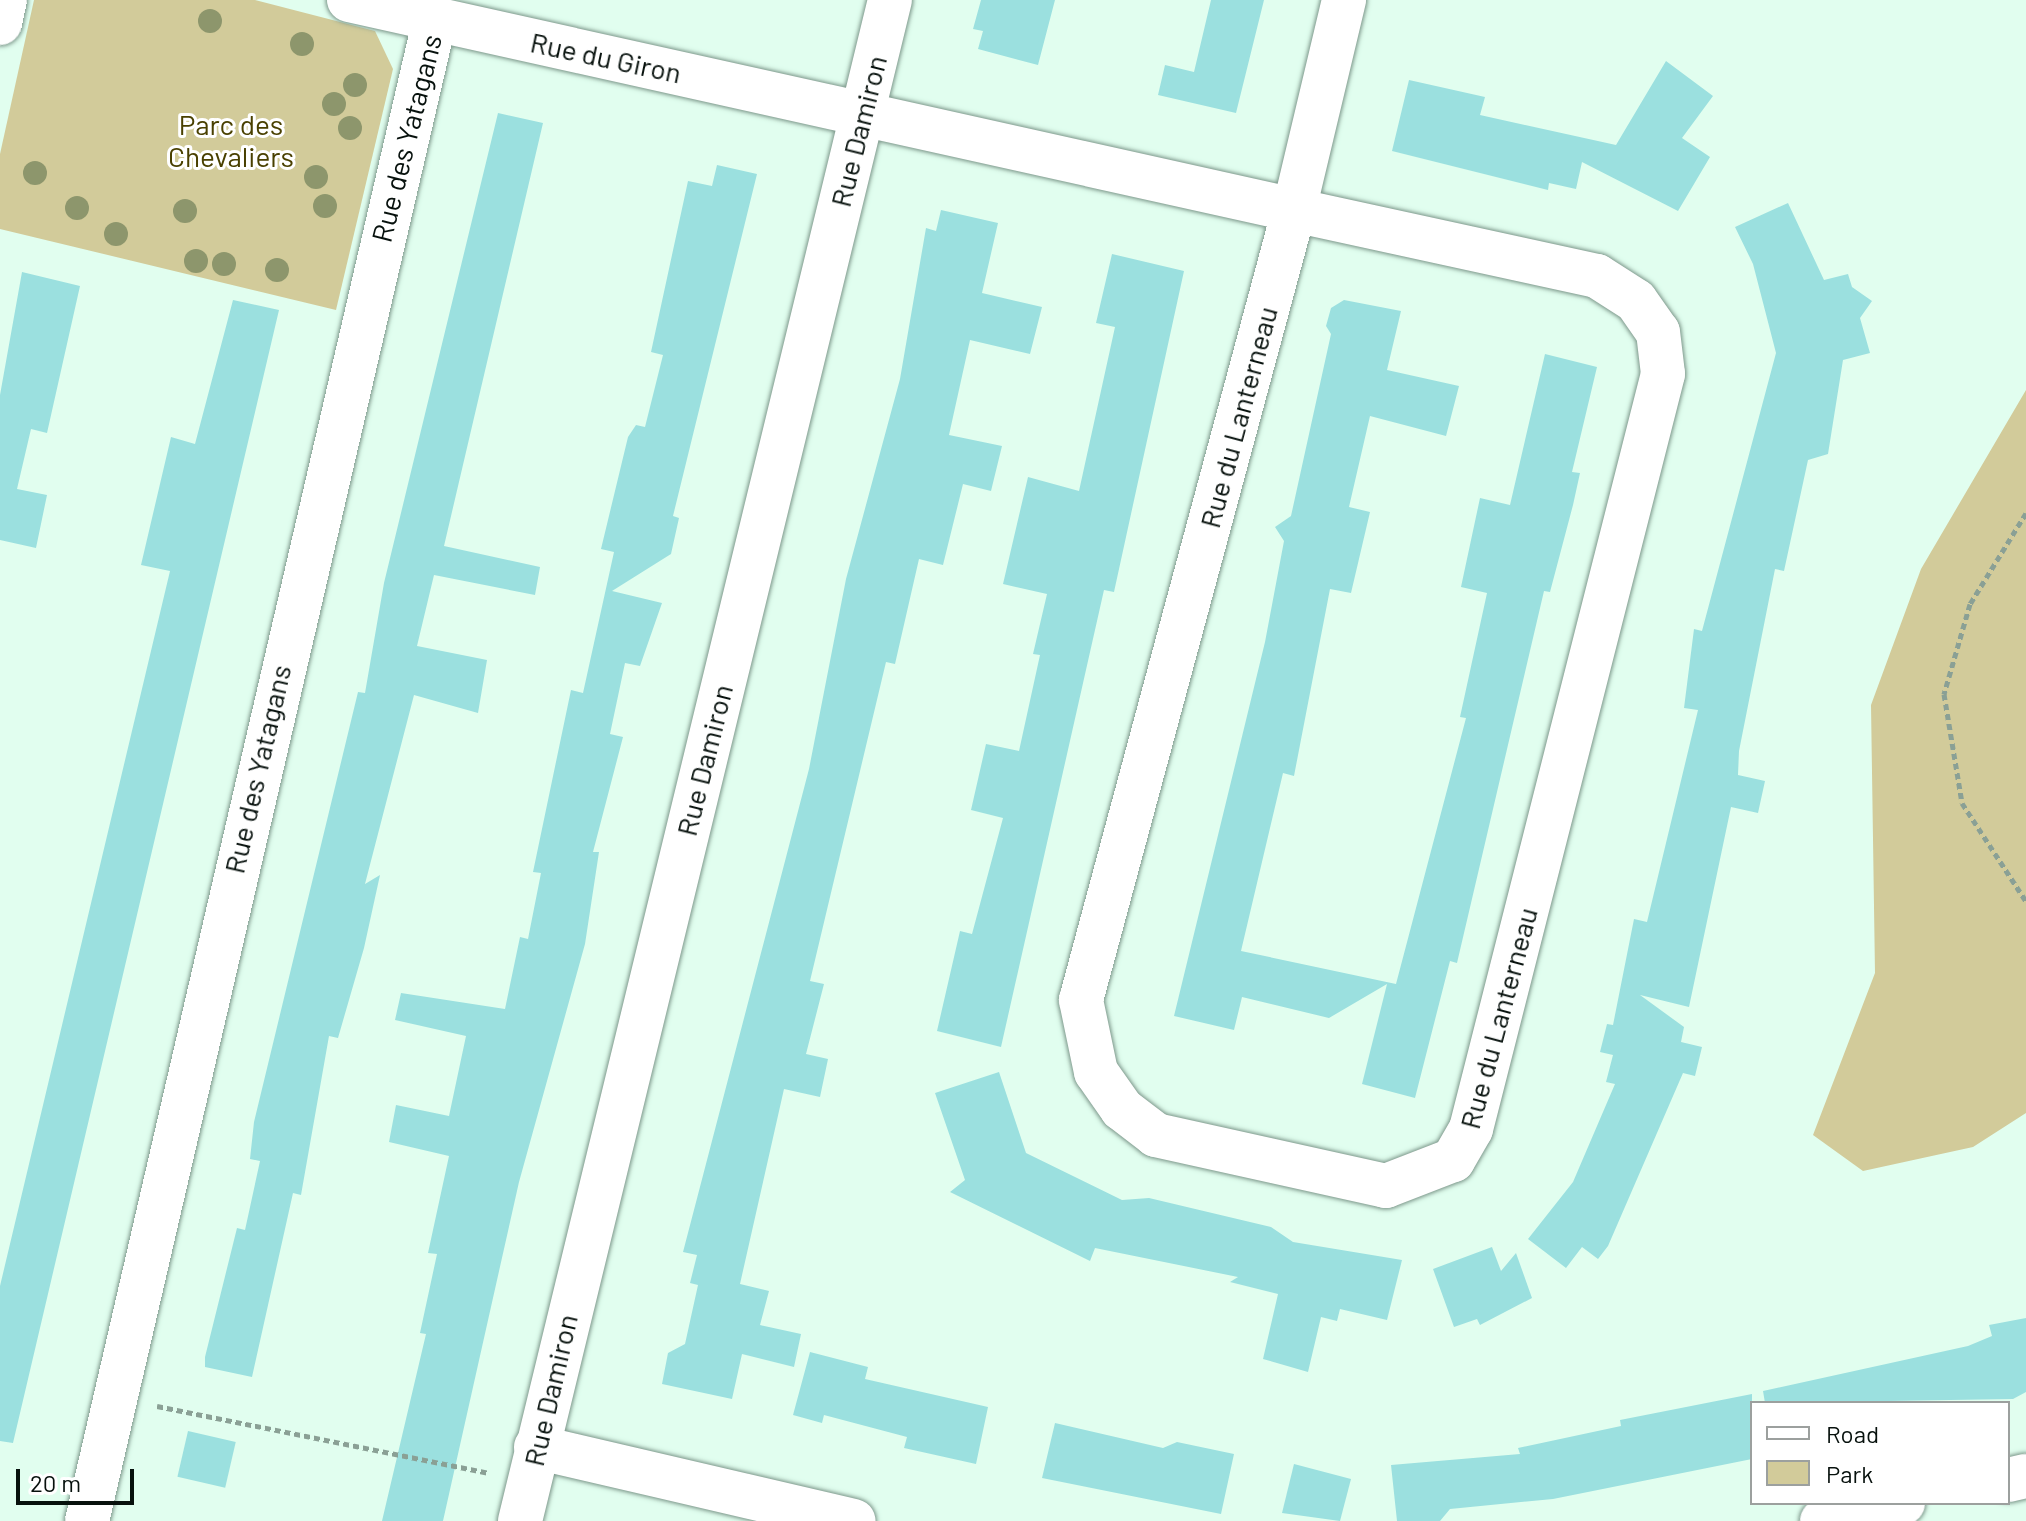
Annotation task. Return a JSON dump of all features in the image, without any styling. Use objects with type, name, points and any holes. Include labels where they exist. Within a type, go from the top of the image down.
[{"type":"street","points":[[0,23],[5,0]]},
{"type":"street","name":"Rue du Giron","points":[[349,0],[863,113]]},
{"type":"street","name":"Rue Damiron","points":[[528,1483],[890,0]]},
{"type":"street","name":"Rue du Lanterneau","points":[[863,113],[1294,210],[1597,276],[1636,301],[1658,332],[1663,374],[1471,1129],[1453,1160],[1386,1186],[1156,1135],[1122,1109],[1096,1072],[1081,1000],[1294,210],[1344,0]]},
{"type":"street","name":"Rue des Yatagans","points":[[87,1521],[112,1397],[435,19]]},
{"type":"street","points":[[528,1483],[854,1521]]},
{"type":"street","points":[[1822,1521],[1894,1505]]},
{"type":"path","points":[[2026,513],[1970,604],[1944,694],[1962,803],[2026,901]]},
{"type":"path","points":[[112,1397],[528,1483]]},
{"type":"green space","name":"Parc des Chevaliers","points":[[34,0],[255,0],[375,31],[393,69],[336,310],[0,229],[0,154]]},
{"type":"green space","points":[[2026,390],[2026,1113],[1973,1147],[1863,1171],[1813,1135],[1875,973],[1871,705],[1921,569]]},
{"type":"building","points":[[981,0],[1055,0],[1038,65],[978,49],[983,31],[973,29]]},
{"type":"building","points":[[1211,0],[1264,0],[1236,113],[1158,95],[1165,65],[1194,72]]},
{"type":"building","points":[[1666,61],[1713,96],[1682,138],[1710,157],[1678,211],[1582,162],[1576,189],[1549,183],[1548,190],[1392,151],[1409,80],[1485,97],[1480,115],[1616,145]]},
{"type":"building","points":[[498,113],[543,123],[444,546],[540,567],[535,595],[434,575],[417,646],[487,660],[478,713],[414,695],[365,884],[380,875],[364,948],[338,1038],[329,1036],[301,1195],[293,1193],[252,1377],[205,1367],[237,1228],[245,1230],[260,1161],[250,1159],[254,1122],[358,692],[365,693],[384,583]]},
{"type":"building","points":[[717,165],[757,174],[673,516],[679,518],[671,554],[612,591],[662,603],[640,666],[625,663],[610,734],[623,737],[593,852],[599,852],[585,944],[519,1182],[443,1521],[382,1521],[426,1334],[420,1333],[437,1254],[428,1253],[449,1156],[389,1142],[396,1105],[449,1116],[466,1036],[395,1020],[401,993],[505,1009],[520,937],[528,939],[541,873],[533,872],[571,690],[583,693],[614,552],[601,549],[628,437],[636,425],[645,427],[663,355],[651,352],[688,181],[712,186]]},
{"type":"building","points":[[1788,203],[1824,280],[1848,274],[1852,287],[1872,301],[1860,318],[1870,353],[1843,360],[1828,454],[1808,460],[1784,571],[1775,569],[1739,751],[1738,775],[1765,781],[1758,813],[1731,807],[1689,1007],[1640,995],[1684,1027],[1681,1042],[1702,1047],[1695,1076],[1683,1073],[1608,1246],[1598,1259],[1582,1247],[1566,1268],[1528,1239],[1573,1182],[1615,1084],[1606,1082],[1613,1055],[1600,1052],[1607,1024],[1613,1025],[1634,919],[1647,922],[1698,710],[1684,708],[1694,629],[1702,631],[1776,353],[1753,264],[1735,227]]},
{"type":"building","points":[[941,210],[998,223],[982,293],[1042,307],[1030,354],[970,340],[949,435],[1002,446],[991,491],[963,484],[943,565],[919,559],[895,664],[886,662],[810,981],[824,984],[806,1054],[828,1059],[820,1097],[784,1089],[740,1284],[769,1291],[760,1325],[801,1334],[794,1367],[742,1354],[732,1399],[662,1384],[668,1353],[685,1344],[698,1285],[690,1283],[697,1255],[683,1252],[809,769],[846,579],[900,379],[926,228],[936,231]]},
{"type":"building","points":[[1112,254],[1184,271],[1114,592],[1104,590],[1001,1047],[937,1031],[960,931],[972,934],[1003,818],[971,810],[986,744],[1019,751],[1040,655],[1033,654],[1047,594],[1003,584],[1028,477],[1079,491],[1115,327],[1096,323]]},
{"type":"building","points":[[22,272],[80,286],[47,433],[31,429],[17,489],[47,495],[36,548],[0,540],[0,395]]},
{"type":"building","points":[[233,300],[279,310],[13,1443],[0,1441],[0,1286],[170,571],[141,565],[171,437],[195,444]]},
{"type":"building","points":[[1344,300],[1401,311],[1387,370],[1459,386],[1446,436],[1370,416],[1349,507],[1370,512],[1351,593],[1330,589],[1294,776],[1283,773],[1241,951],[1396,984],[1466,718],[1460,717],[1487,593],[1461,587],[1480,498],[1510,505],[1545,354],[1597,367],[1572,472],[1580,473],[1573,505],[1550,592],[1544,591],[1457,963],[1450,961],[1415,1098],[1362,1084],[1387,984],[1329,1018],[1242,997],[1234,1030],[1174,1016],[1265,642],[1284,541],[1275,527],[1291,516],[1331,334],[1326,326],[1331,308]]},
{"type":"building","points":[[999,1072],[1026,1153],[1122,1200],[1149,1198],[1271,1227],[1293,1242],[1402,1260],[1387,1320],[1340,1309],[1337,1321],[1321,1317],[1308,1372],[1263,1359],[1278,1294],[1230,1282],[1238,1277],[1095,1248],[1090,1261],[950,1192],[965,1180],[935,1093]]},
{"type":"building","points":[[1492,1247],[1501,1271],[1516,1253],[1532,1298],[1480,1325],[1477,1319],[1454,1327],[1433,1269]]},
{"type":"building","points":[[2026,1318],[2026,1392],[2013,1399],[1765,1401],[1763,1391],[1968,1346],[1992,1336],[1989,1325]]},
{"type":"building","points":[[810,1352],[868,1367],[865,1379],[988,1407],[976,1464],[904,1448],[907,1437],[824,1415],[822,1423],[793,1415]]},
{"type":"building","points":[[1752,1394],[1750,1459],[1553,1499],[1450,1509],[1440,1521],[1397,1521],[1391,1465],[1520,1454],[1518,1448],[1621,1426],[1620,1420]]},
{"type":"building","points":[[1055,1423],[1163,1448],[1177,1442],[1234,1454],[1221,1514],[1042,1478]]},
{"type":"building","points":[[188,1431],[236,1442],[225,1488],[177,1477]]},
{"type":"building","points":[[1294,1464],[1351,1479],[1340,1521],[1282,1513]]}]
